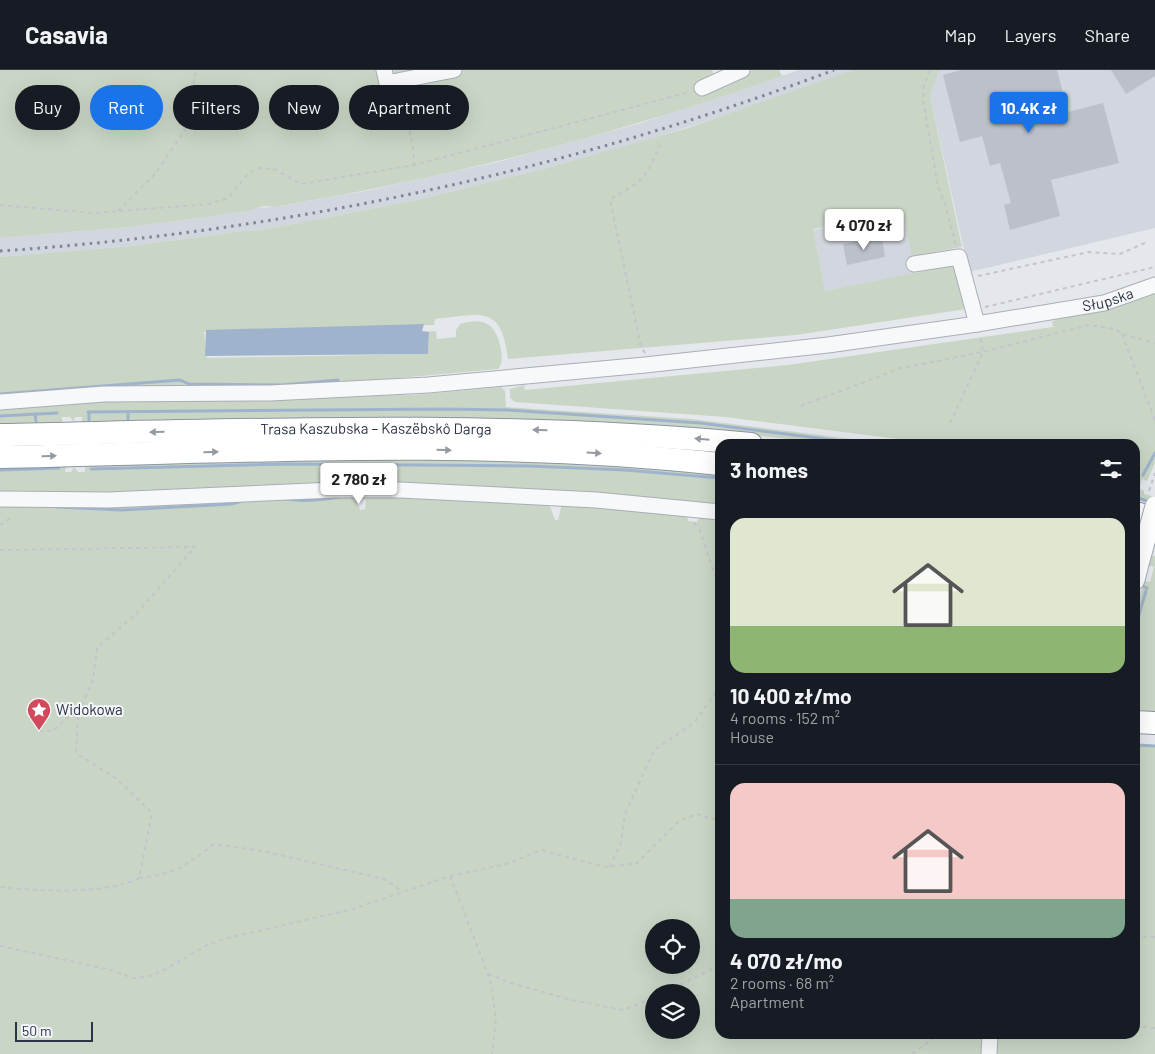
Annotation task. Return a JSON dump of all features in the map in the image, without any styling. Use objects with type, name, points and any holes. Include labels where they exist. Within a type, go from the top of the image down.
[{"type":"highway","name":"Trasa Kaszubska – Kaszëbskô Darga","points":[[0,435],[442,427],[578,431],[715,441]]},
{"type":"highway","name":"Trasa Kaszubska – Kaszëbskô Darga","points":[[0,457],[442,450],[577,452],[715,464]]},
{"type":"highway","points":[[1140,514],[1155,518]]},
{"type":"highway","points":[[1140,540],[1155,544]]},
{"type":"highway","points":[[1140,722],[1155,724]]},
{"type":"highway","points":[[1140,736],[1155,737]]},
{"type":"main road","points":[[1140,557],[1152,499]]},
{"type":"street","points":[[386,76],[454,70]]},
{"type":"street","points":[[702,88],[718,76],[742,70]]},
{"type":"street","points":[[914,264],[959,256],[974,317]]},
{"type":"street","name":"Słupska","points":[[0,402],[131,393],[270,393],[428,385],[645,365],[828,345],[974,317],[1058,311],[1113,301],[1155,285]]},
{"type":"street","points":[[0,499],[91,500],[334,490],[400,490],[606,500],[715,511]]},
{"type":"street","points":[[989,1054],[990,1039]]},
{"type":"path","points":[[118,210],[156,174],[185,130],[196,70]]},
{"type":"path","points":[[930,70],[924,84],[923,100],[938,187],[945,204],[959,256]]},
{"type":"path","points":[[386,76],[409,128],[414,148],[414,165]]},
{"type":"path","points":[[0,205],[94,213],[209,204],[228,198],[248,174],[259,168],[274,169],[301,184],[414,165],[702,88]]},
{"type":"path","points":[[645,365],[646,353],[641,347],[610,199],[637,185],[653,163],[660,145]]},
{"type":"path","points":[[964,279],[1089,252],[1120,254],[1147,242]]},
{"type":"path","points":[[950,422],[983,352],[974,317],[1155,267]]},
{"type":"path","points":[[801,406],[901,368],[983,352],[1089,325],[1115,329],[1122,334],[1155,343]]},
{"type":"path","points":[[1122,334],[1155,420]]},
{"type":"path","points":[[1152,499],[1155,472]]},
{"type":"path","points":[[0,525],[11,518]]},
{"type":"path","points":[[692,521],[700,530],[715,576]]},
{"type":"path","points":[[0,550],[196,547],[138,612],[97,648],[93,680],[78,714],[76,753],[117,780],[152,813],[139,878]]},
{"type":"path","points":[[610,867],[621,842],[625,814],[654,750],[694,723],[715,694]]},
{"type":"path","points":[[38,730],[53,731],[82,703]]},
{"type":"path","points":[[0,946],[107,969],[133,978],[147,977],[164,970],[207,945],[228,938],[353,909],[450,876],[492,868],[541,850],[610,867],[637,863],[679,821],[697,814],[715,819]]},
{"type":"path","points":[[0,887],[44,892],[126,886],[139,878],[166,875],[192,862],[214,844],[262,851],[384,879],[403,892]]},
{"type":"path","points":[[450,876],[488,974],[496,1019],[492,1054]]},
{"type":"path","points":[[1140,936],[1155,937]]},
{"type":"path","points":[[682,984],[715,968]]},
{"type":"path","points":[[488,974],[514,984],[572,1000],[623,1010],[645,1001]]},
{"type":"path","points":[[1140,1026],[1155,1028]]},
{"type":"path","points":[[912,1054],[932,1039]]},
{"type":"shaded area","points":[[799,70],[853,70],[777,99],[644,141],[544,169],[417,200],[257,231],[251,230],[132,246],[0,257],[0,238],[130,227],[243,212],[253,208],[275,207],[366,191],[502,161],[638,124]]},
{"type":"shaded area","points":[[939,70],[1155,70],[1155,228],[969,272],[930,96]]},
{"type":"shaded area","points":[[904,214],[916,274],[825,291],[813,230]]},
{"type":"green space","points":[[0,70],[712,70],[717,88],[752,70],[779,70],[782,76],[594,136],[403,183],[274,207],[264,206],[243,212],[130,227],[0,238]]},
{"type":"green space","points":[[853,70],[939,70],[930,96],[962,247],[912,256],[903,214],[813,229],[825,291],[955,265],[966,309],[796,335],[508,359],[505,341],[500,329],[494,321],[476,315],[435,319],[434,325],[204,332],[207,358],[428,354],[429,332],[422,332],[436,331],[437,339],[456,337],[456,330],[460,324],[476,321],[483,322],[493,329],[499,341],[502,360],[498,369],[286,388],[0,398],[0,257],[132,246],[251,230],[257,231],[417,200],[544,169],[688,128]]},
{"type":"green space","points":[[1155,292],[1155,463],[1147,481],[1142,479],[1140,486],[1140,439],[899,439],[725,417],[515,402],[510,398],[510,389],[524,385],[525,390],[788,365],[1053,327],[1052,322],[1059,318],[1111,308]]},
{"type":"green space","points":[[501,387],[505,391],[506,407],[692,419],[851,439],[789,439],[691,428],[508,418],[64,423],[82,422],[82,417],[76,417],[73,421],[70,417],[62,417],[62,424],[0,426],[0,405],[69,400],[414,395]]},
{"type":"green space","points":[[398,459],[592,464],[715,475],[715,507],[630,498],[0,495],[0,467],[84,466],[66,467],[65,472],[71,472],[74,467],[78,472],[85,472],[85,465]]},
{"type":"green space","points":[[1140,489],[1144,491],[1144,494],[1155,497],[1155,505],[1140,500]]},
{"type":"green space","points":[[366,496],[548,501],[555,520],[558,520],[562,504],[687,515],[688,521],[697,522],[699,516],[715,518],[715,1039],[1140,1039],[1140,744],[1155,745],[1155,1054],[0,1054],[0,502],[356,497],[360,510],[365,509]]},
{"type":"green space","points":[[1140,552],[1155,556],[1155,716],[1140,714],[1140,595],[1144,581],[1150,582],[1154,567],[1148,565],[1140,556]]},
{"type":"water","points":[[424,324],[422,331],[429,332],[428,354],[205,356],[206,330]]},
{"type":"building","points":[[961,70],[1057,70],[1068,112],[1103,103],[1119,163],[1051,180],[1060,216],[1010,230],[1004,205],[1011,203],[1000,163],[990,166],[982,136],[960,142],[943,75]]},
{"type":"building","points":[[1111,70],[1155,70],[1155,76],[1126,94]]},
{"type":"building","points":[[882,237],[885,257],[847,265],[843,244]]},
{"type":"waterway","points":[[0,394],[180,380],[189,384],[282,385],[338,380]]},
{"type":"waterway","points":[[88,412],[508,410],[700,423],[826,439]]},
{"type":"waterway","points":[[89,412],[89,420]]},
{"type":"waterway","points":[[128,412],[128,419]]},
{"type":"waterway","points":[[0,416],[57,413]]},
{"type":"waterway","points":[[35,414],[36,421]]},
{"type":"waterway","points":[[1143,475],[1155,453]]},
{"type":"waterway","points":[[91,469],[287,464],[530,466],[625,470],[715,478]]},
{"type":"waterway","points":[[0,470],[59,468]]},
{"type":"waterway","points":[[286,499],[313,500],[339,497]]},
{"type":"waterway","points":[[1140,499],[1150,502]]},
{"type":"waterway","points":[[57,507],[122,510],[232,504],[242,501]]},
{"type":"waterway","points":[[711,517],[715,519]]},
{"type":"waterway","points":[[1141,585],[1147,588]]},
{"type":"waterway","points":[[1140,611],[1146,591]]},
{"type":"waterway","points":[[1140,745],[1155,746]]},
{"type":"railway","points":[[0,251],[107,242],[213,229],[319,212],[424,191],[528,167],[631,138],[733,106],[834,70]]},
{"type":"place","name":"Widokowa","points":[[39,731]]}]
